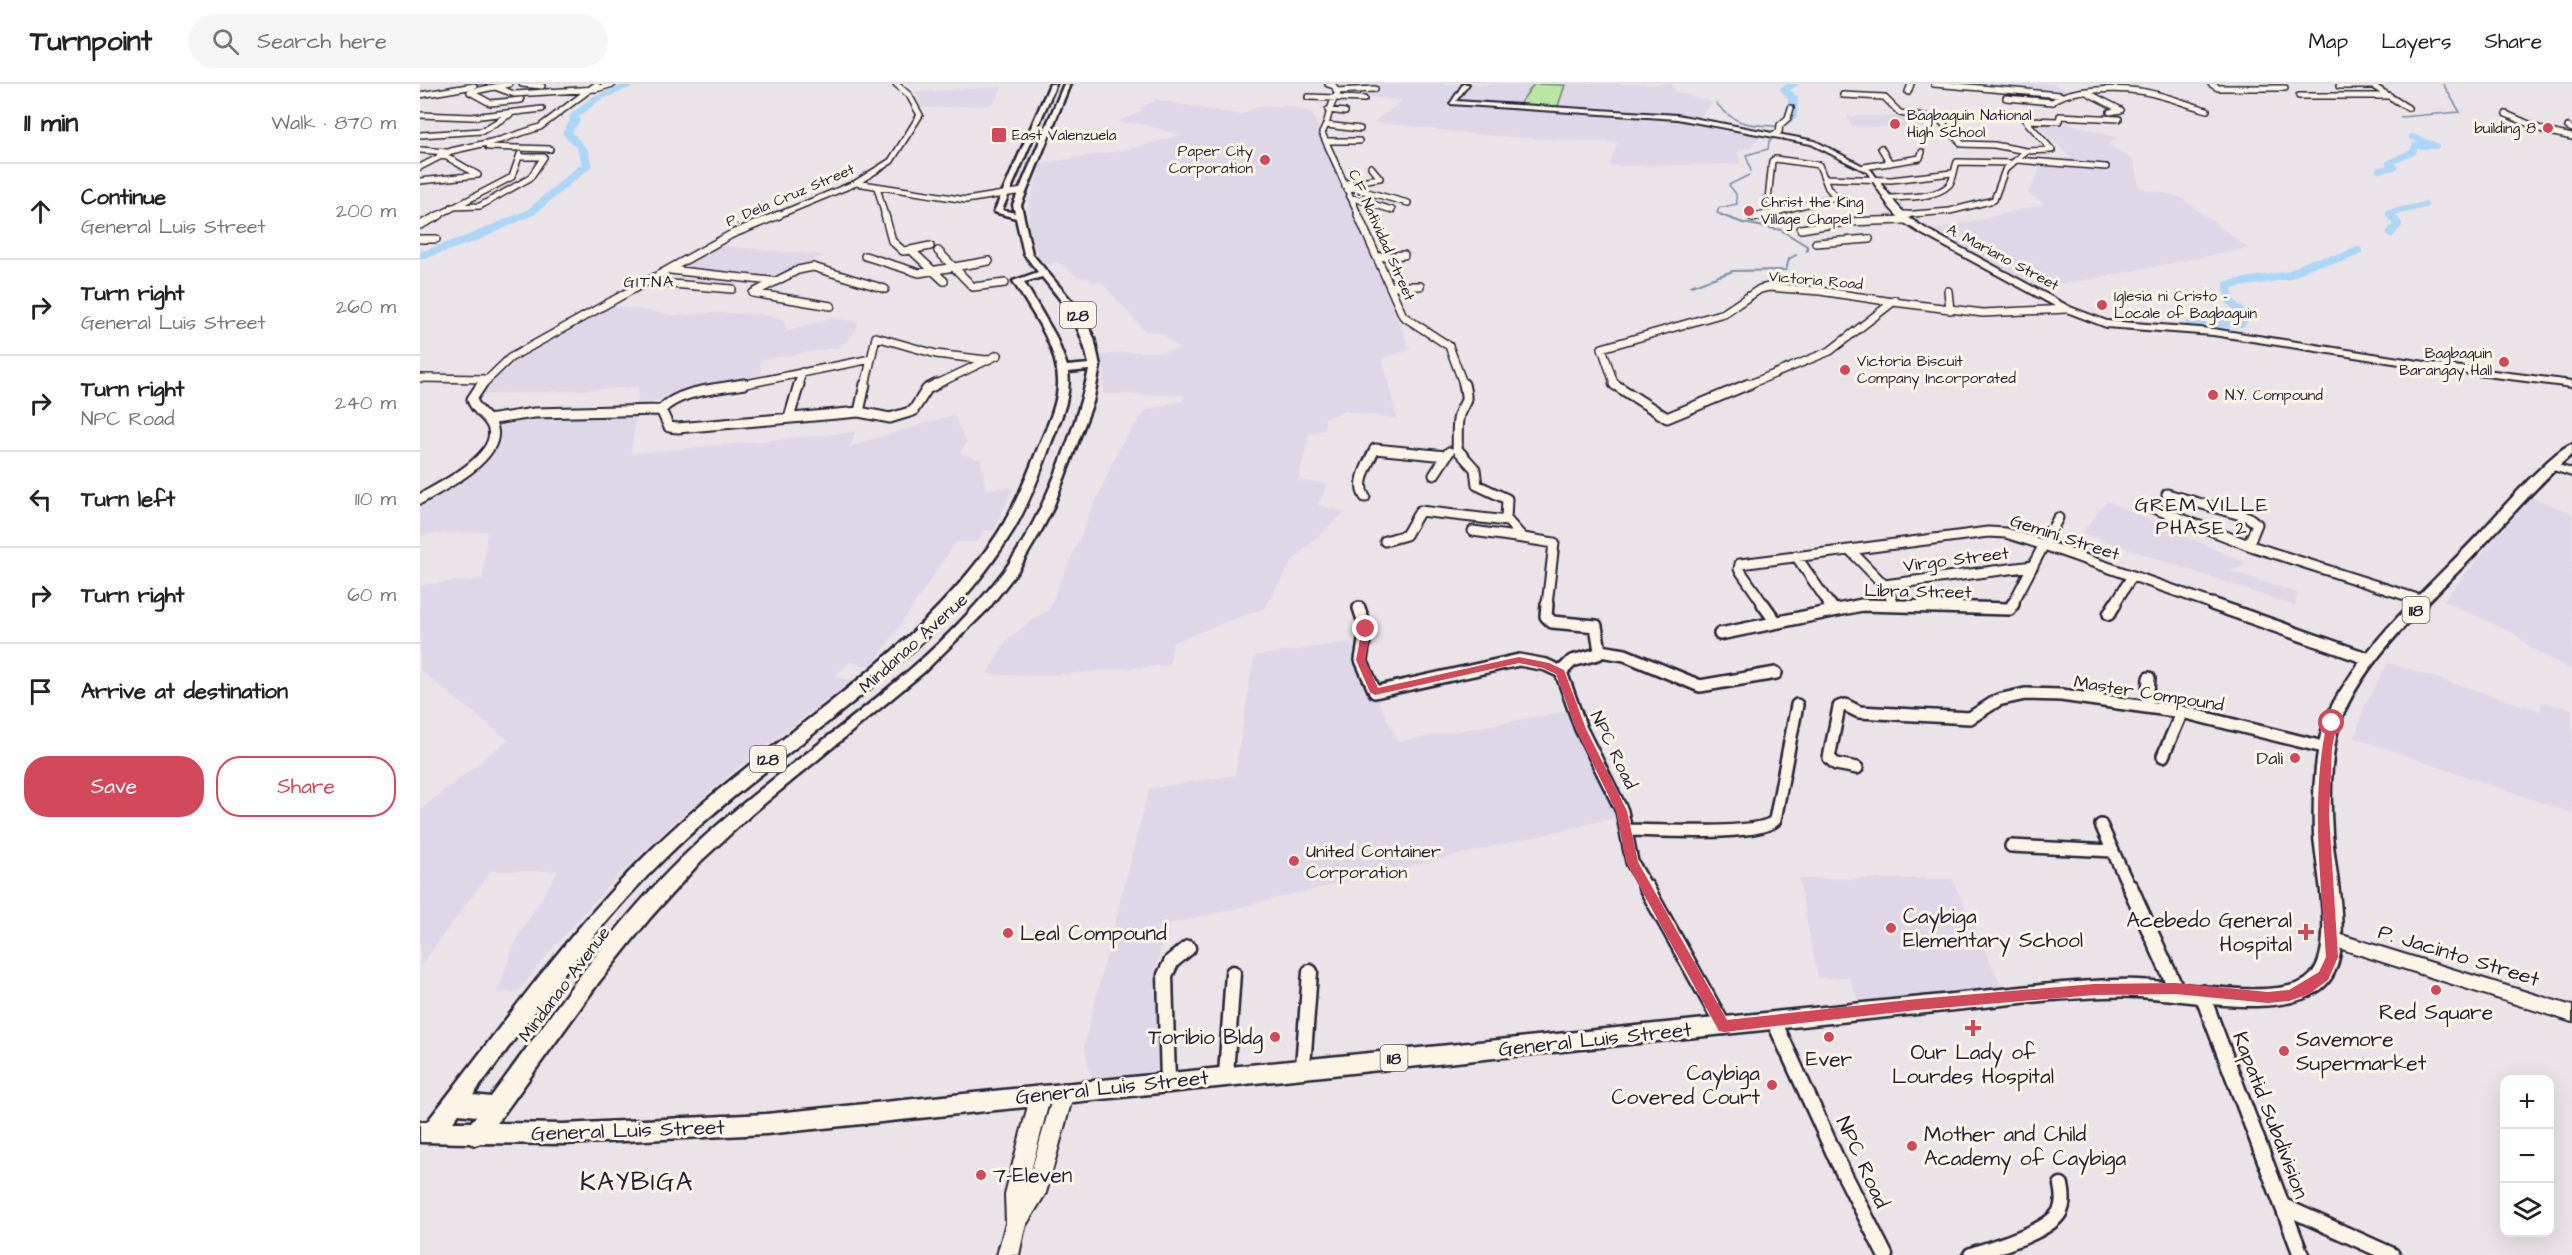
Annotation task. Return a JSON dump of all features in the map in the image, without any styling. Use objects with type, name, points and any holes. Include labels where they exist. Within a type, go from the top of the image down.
[{"type":"main road","points":[[1021,217],[998,212],[1002,194],[1053,84]]},
{"type":"main road","name":"Mindanao Avenue","points":[[475,1135],[636,922],[695,856],[747,809],[919,669],[983,606],[1010,572],[1046,510],[1087,402],[1095,366],[1089,338],[1076,312],[1028,254],[1017,205],[1067,84]]},
{"type":"main road","points":[[1046,99],[1062,98]]},
{"type":"main road","points":[[1018,161],[1036,160]]},
{"type":"main road","name":"Mindanao Avenue","points":[[426,1133],[454,1104],[605,909],[661,851],[710,806],[828,711],[928,626],[974,577],[998,545],[1018,508],[1063,395],[1059,355],[1049,330],[1018,281],[1043,274]]},
{"type":"main road","points":[[1061,370],[1095,366]]},
{"type":"main road","name":"General Luis Street","points":[[426,1133],[475,1135],[643,1131],[766,1124],[2051,992],[2135,988],[2176,989],[2268,998],[2289,995],[2304,990],[2324,976],[2332,957],[2323,834],[2327,748],[2332,723],[2369,659],[2551,465],[2572,448]]},
{"type":"main road","points":[[828,711],[854,722]]},
{"type":"main road","points":[[454,1104],[496,1107]]},
{"type":"street","points":[[509,84],[469,92],[493,103],[552,97],[571,84]]},
{"type":"street","points":[[522,84],[571,84]]},
{"type":"street","points":[[420,167],[447,152],[540,127],[597,84]]},
{"type":"street","points":[[495,87],[511,94],[589,90],[613,84]]},
{"type":"street","name":"P. Dela Cruz Street","points":[[488,420],[475,410],[472,399],[486,379],[526,349],[758,221],[856,183],[891,161],[903,140],[919,120],[920,113],[909,95],[896,84]]},
{"type":"street","points":[[1328,84],[1334,86],[1336,91],[1375,89]]},
{"type":"street","name":"A. Mariano Street","points":[[1466,84],[1452,103],[1677,117],[1778,134],[1823,145],[1864,167],[1886,198],[1904,218],[2067,309],[2111,326],[2158,326],[2213,332],[2438,368],[2572,384]]},
{"type":"street","points":[[1908,92],[1911,84]]},
{"type":"street","points":[[1934,84],[1968,90],[1989,89],[2060,95],[2084,91],[2139,91],[2207,110]]},
{"type":"street","points":[[2129,84],[2139,91]]},
{"type":"street","points":[[2211,84],[2218,88],[2285,88]]},
{"type":"street","points":[[2279,84],[2306,100]]},
{"type":"street","points":[[2339,86],[2372,85],[2408,108]]},
{"type":"street","points":[[420,94],[474,86]]},
{"type":"street","points":[[1987,96],[1989,89]]},
{"type":"street","name":"C.F. Natividad Street","points":[[1336,91],[1338,93],[1328,110],[1329,122],[1322,130],[1402,316],[1449,346],[1462,376],[1467,396],[1465,407],[1459,414],[1457,448]]},
{"type":"street","points":[[2060,116],[2119,119],[2110,112],[2121,110],[2084,91]]},
{"type":"street","points":[[1843,95],[1884,97],[1887,106],[1895,113],[1936,118],[1945,123],[1955,138],[1963,144],[1993,145],[2026,151],[2052,150],[2025,120],[2059,121],[2060,116]]},
{"type":"street","points":[[2006,98],[2052,102],[2060,95]]},
{"type":"street","points":[[2299,96],[2390,96]]},
{"type":"street","points":[[1308,97],[1364,99]]},
{"type":"street","points":[[2052,102],[2060,116]]},
{"type":"street","points":[[420,115],[462,117],[542,109]]},
{"type":"street","points":[[1328,110],[1345,112]]},
{"type":"street","points":[[420,135],[482,131],[512,112]]},
{"type":"street","points":[[1778,134],[1779,125],[1793,113]]},
{"type":"street","points":[[2506,114],[2545,131],[2572,137]]},
{"type":"street","points":[[1326,125],[1360,129]]},
{"type":"street","points":[[1326,141],[1359,141]]},
{"type":"street","points":[[478,145],[550,149]]},
{"type":"street","points":[[1881,148],[1890,163]]},
{"type":"street","points":[[420,150],[447,152]]},
{"type":"street","points":[[1801,229],[1826,224],[1904,218],[1950,211],[1994,200],[1998,195],[2002,175],[2026,151]]},
{"type":"street","points":[[1864,167],[1920,159],[1922,152]]},
{"type":"street","points":[[420,225],[453,207],[514,176],[520,155],[544,157],[530,178],[480,206],[453,207]]},
{"type":"street","points":[[420,181],[478,175],[447,157],[439,156]]},
{"type":"street","points":[[1781,211],[1768,200],[1772,161],[1784,159],[1818,164],[1835,197],[1844,204]]},
{"type":"street","points":[[1886,198],[1922,195],[1942,190],[1952,180],[1957,162],[1963,160],[2106,167]]},
{"type":"street","points":[[1346,185],[1380,178],[1371,167]]},
{"type":"street","points":[[1824,178],[1872,179],[1952,174]]},
{"type":"street","points":[[509,178],[530,178]]},
{"type":"street","points":[[856,183],[966,200],[1022,190]]},
{"type":"street","points":[[1346,185],[1385,192]]},
{"type":"street","points":[[1346,185],[1405,204]]},
{"type":"street","points":[[877,187],[892,241],[934,269],[944,281]]},
{"type":"street","points":[[1350,197],[1392,210]]},
{"type":"street","points":[[1753,218],[1835,197]]},
{"type":"street","points":[[1826,224],[1836,229]]},
{"type":"street","points":[[1845,235],[1863,245]]},
{"type":"street","points":[[420,239],[436,239]]},
{"type":"street","points":[[1816,243],[1869,239]]},
{"type":"street","points":[[876,260],[930,246]]},
{"type":"street","points":[[938,251],[973,287],[1005,283]]},
{"type":"street","points":[[1377,257],[1404,255]]},
{"type":"street","points":[[866,256],[920,273],[989,261]]},
{"type":"street","points":[[831,306],[753,293],[771,281],[798,270],[813,267],[885,288]]},
{"type":"street","points":[[669,270],[771,281]]},
{"type":"street","points":[[648,282],[732,289]]},
{"type":"street","points":[[1390,286],[1420,286]]},
{"type":"street","name":"Victoria Road","points":[[1895,300],[1830,351],[1667,418],[1615,386],[1602,348],[1724,313],[1760,289],[1769,287],[1895,300],[1950,310],[2019,314],[2067,309]]},
{"type":"street","points":[[1948,291],[1950,310]]},
{"type":"street","points":[[859,412],[876,337],[936,354],[986,360]]},
{"type":"street","points":[[661,410],[669,427],[678,428],[859,412],[890,418],[913,411],[927,389],[998,356]]},
{"type":"street","points":[[420,499],[485,456],[494,436],[488,420],[534,413],[661,410],[668,402],[685,396],[871,359]]},
{"type":"street","points":[[789,418],[802,372]]},
{"type":"street","points":[[420,378],[486,379]]},
{"type":"street","points":[[1365,497],[1362,493],[1362,480],[1375,448],[1446,456]]},
{"type":"street","points":[[1434,475],[1446,456],[1457,448],[1475,469],[1477,485],[1507,499],[1507,521]]},
{"type":"street","points":[[2551,465],[2572,473]]},
{"type":"street","points":[[2168,494],[2248,518],[2257,524],[2250,541],[2251,546]]},
{"type":"street","points":[[2151,507],[2251,546],[2424,601]]},
{"type":"street","points":[[1385,541],[1406,535],[1420,511],[1507,521],[1523,538]]},
{"type":"street","points":[[2044,545],[2058,518]]},
{"type":"street","points":[[1473,531],[1549,542],[1555,545],[1546,616],[1552,622],[1596,626],[1600,651]]},
{"type":"street","name":"Gemini Street","points":[[1776,622],[1738,566],[1742,563],[1988,532],[2006,533],[2369,659]]},
{"type":"street","name":"Libra Street","points":[[1720,634],[1833,609],[1894,604],[2010,609],[2044,545]]},
{"type":"street","points":[[1850,550],[1884,585],[1894,604]]},
{"type":"street","points":[[1796,556],[1833,609]]},
{"type":"street","name":"Virgo Street","points":[[1884,585],[2033,566]]},
{"type":"street","points":[[2109,614],[2132,576]]},
{"type":"street","points":[[1359,608],[1366,629],[1361,660],[1375,692],[1519,660],[1546,665],[1561,672],[1569,662],[1598,654],[1600,651]]},
{"type":"street","points":[[1600,651],[1643,662],[1700,686],[1776,673]]},
{"type":"street","name":"NPC Road","points":[[1561,672],[1581,729],[1622,811],[1627,830],[1625,839],[1632,862],[1724,1027]]},
{"type":"street","points":[[2147,705],[2149,678]]},
{"type":"street","name":"Master Compound","points":[[1857,768],[1836,764],[1829,758],[1836,710],[1845,705],[1859,712],[1954,719],[1970,718],[1998,700],[2025,694],[2061,695],[2182,711],[2327,748]]},
{"type":"street","points":[[1627,830],[1744,831],[1772,824],[1775,820],[1797,705]]},
{"type":"street","points":[[2163,756],[2182,711]]},
{"type":"street","points":[[2101,825],[2176,989]]},
{"type":"street","points":[[2011,846],[2113,851]]},
{"type":"street","name":"P. Jacinto Street","points":[[2332,939],[2572,1014]]},
{"type":"street","points":[[1168,1082],[1165,975],[1172,961],[1188,948]]},
{"type":"street","points":[[1302,1068],[1310,972]]},
{"type":"street","points":[[1226,1075],[1233,973]]},
{"type":"street","name":"Kapatid Subdivision","points":[[2201,991],[2302,1254]]},
{"type":"street","name":"NPC Road","points":[[1774,1021],[1842,1170],[1886,1255]]},
{"type":"street","points":[[1016,1223],[1036,1193],[1064,1092]]},
{"type":"street","points":[[1008,1255],[1016,1223],[1015,1194],[1041,1094]]},
{"type":"street","points":[[1971,1255],[2049,1222],[2061,1207],[2063,1194],[2061,1185]]},
{"type":"street","points":[[2283,1206],[2392,1255]]},
{"type":"shaded area","points":[[1339,84],[1534,84],[1518,106],[1556,109],[1565,84],[1672,84],[1675,92],[1712,102],[1698,118],[1768,133],[1753,142],[1751,148],[1738,150],[1740,164],[1609,166],[1618,143],[1484,135],[1374,122],[1403,100],[1368,97],[1380,88],[1340,90]]},
{"type":"shaded area","points":[[1992,84],[2052,84],[2069,91],[2060,95],[1991,88]]},
{"type":"shaded area","points":[[1002,87],[995,101],[989,105],[922,108],[915,92]]},
{"type":"shaded area","points":[[1156,100],[1241,115],[1257,107],[1289,106],[1312,113],[1410,350],[1382,358],[1397,419],[1344,411],[1325,418],[1324,430],[1309,433],[1298,481],[1328,483],[1318,505],[1344,512],[1292,561],[1264,608],[1173,642],[1169,665],[1039,676],[987,674],[1007,639],[1049,609],[1120,446],[1147,410],[1182,401],[1185,395],[1103,394],[1104,368],[1100,356],[1124,352],[1164,352],[1179,349],[1161,333],[1145,331],[1100,281],[1092,282],[1087,277],[1079,278],[1057,262],[1045,265],[1035,253],[1028,221],[1029,204],[1041,164],[1129,149],[1182,135],[1141,124],[1118,122],[1144,110],[1141,108]]},
{"type":"shaded area","name":"Bagbaguin National High School","points":[[1847,116],[1926,117],[1938,122],[1945,129],[1851,126]]},
{"type":"shaded area","points":[[2035,123],[2068,123],[2117,138],[2108,144],[2134,161],[2139,188],[2180,197],[2248,248],[2070,283],[2022,281],[1927,232],[2045,204],[2028,194],[2045,159],[2071,158]]},
{"type":"shaded area","points":[[718,246],[823,255],[772,279],[675,270]]},
{"type":"shaded area","points":[[613,306],[674,315],[760,314],[784,319],[786,332],[831,318],[858,322],[855,332],[840,347],[760,360],[762,379],[637,404],[638,387],[479,395],[504,367],[532,348]]},
{"type":"shaded area","points":[[636,414],[631,454],[855,432],[851,446],[954,415],[967,441],[960,453],[981,460],[985,489],[1013,488],[994,530],[984,530],[977,542],[956,542],[876,661],[870,666],[850,662],[834,677],[852,680],[734,771],[672,824],[607,887],[548,953],[519,991],[497,993],[516,940],[558,871],[491,871],[420,966],[420,810],[508,740],[420,670],[420,585],[483,579],[487,531],[420,535],[420,503],[484,460],[498,437],[497,420],[523,416]]},
{"type":"shaded area","points":[[2530,497],[2572,513],[2572,670],[2532,649],[2514,633],[2443,601]]},
{"type":"shaded area","points":[[2107,501],[2248,564],[2230,571],[2297,593],[2295,606],[2082,533]]},
{"type":"shaded area","points":[[1350,642],[1398,742],[1569,711],[1617,817],[1165,925],[1154,981],[1160,1074],[1091,1077],[1084,1045],[1149,789],[1235,775],[1254,656]]},
{"type":"shaded area","points":[[2388,663],[2541,711],[2541,702],[2572,709],[2572,813],[2356,738],[2363,709]]},
{"type":"shaded area","name":"Caybiga Elementary School","points":[[1799,879],[1952,879],[2002,988],[1858,1000],[1849,977],[1818,978]]},
{"type":"green space","points":[[1534,84],[1565,85],[1557,109],[1517,107]]},
{"type":"waterway","points":[[476,85],[485,84]]},
{"type":"waterway","points":[[420,256],[473,238],[531,212],[588,164],[583,150],[567,133],[575,121],[574,116],[595,99],[634,84]]},
{"type":"waterway","points":[[1781,126],[1792,118],[1793,98],[1784,89],[1794,84]]},
{"type":"waterway","points":[[2400,117],[2460,112],[2443,84]]},
{"type":"waterway","points":[[1716,103],[1736,120],[1757,125],[1776,126]]},
{"type":"waterway","points":[[1751,171],[1746,155],[1768,149],[1769,141],[1782,133]]},
{"type":"waterway","points":[[2379,170],[2394,167],[2389,163],[2413,152],[2415,146],[2436,146],[2412,137]]},
{"type":"waterway","points":[[1725,216],[1717,213],[1719,208],[1737,204],[1736,194],[1729,185],[1749,175]]},
{"type":"waterway","points":[[2392,216],[2389,213],[2425,205]]},
{"type":"waterway","points":[[1721,215],[1743,223],[1781,230],[1807,246],[1807,251]]},
{"type":"waterway","points":[[2390,215],[2398,224],[2391,233]]},
{"type":"waterway","points":[[2189,325],[2242,323],[2245,316],[2229,300],[2228,285],[2289,275],[2312,263],[2341,258],[2358,251]]},
{"type":"waterway","points":[[1691,286],[1733,271],[1786,270],[1789,259],[1796,255]]},
{"type":"place","name":"Bagbaguin National High School","points":[[1895,124]]},
{"type":"place","name":"building 8","points":[[2548,128]]},
{"type":"place","name":"East Valenzuela","points":[[999,135]]},
{"type":"place","name":"Paper City Corporation","points":[[1265,160]]},
{"type":"place","name":"Christ the King Village Chapel","points":[[1749,211]]},
{"type":"place","name":"Iglesia ni Cristo - Locale of Bagbaguin","points":[[2102,305]]},
{"type":"place","name":"Bagbaguin Barangay Hall","points":[[2504,362]]},
{"type":"place","name":"Victoria Biscuit Company Incorporated","points":[[1845,370]]},
{"type":"place","name":"N.Y. Compound","points":[[2213,395]]},
{"type":"place","name":"Dali","points":[[2295,758]]},
{"type":"place","name":"United Container Corporation","points":[[1294,861]]},
{"type":"place","name":"Caybiga Elementary School","points":[[1891,928]]},
{"type":"place","name":"Acebedo General Hospital","points":[[2306,932]]},
{"type":"place","name":"Leal Compound","points":[[1008,933]]},
{"type":"place","name":"Red Square","points":[[2436,990]]},
{"type":"place","name":"Our Lady of Lourdes Hospital","points":[[1973,1028]]},
{"type":"place","name":"Toribio Bldg","points":[[1275,1037]]},
{"type":"place","name":"Ever","points":[[1829,1037]]},
{"type":"place","name":"Savemore Supermarket","points":[[2284,1051]]},
{"type":"place","name":"Caybiga Covered Court","points":[[1772,1085]]},
{"type":"place","name":"Mother and Child Academy of Caybiga","points":[[1912,1146]]},
{"type":"place","name":"7-Eleven","points":[[981,1175]]},
{"type":"district","name":"GITNA","points":[[649,281]]},
{"type":"district","name":"GREM VILLE PHASE 2","points":[[2202,516]]},
{"type":"district","name":"KAYBIGA","points":[[637,1181]]},
{"type":"route","points":[[1366,629],[1361,660],[1375,692],[1519,660],[1546,665],[1561,672],[1564,688],[1581,729],[1622,811],[1627,830],[1625,839],[1632,862],[1724,1027],[1917,1005],[2094,989],[2176,989],[2268,998],[2304,990],[2324,976],[2332,957],[2323,815],[2327,748],[2332,723]]}]
